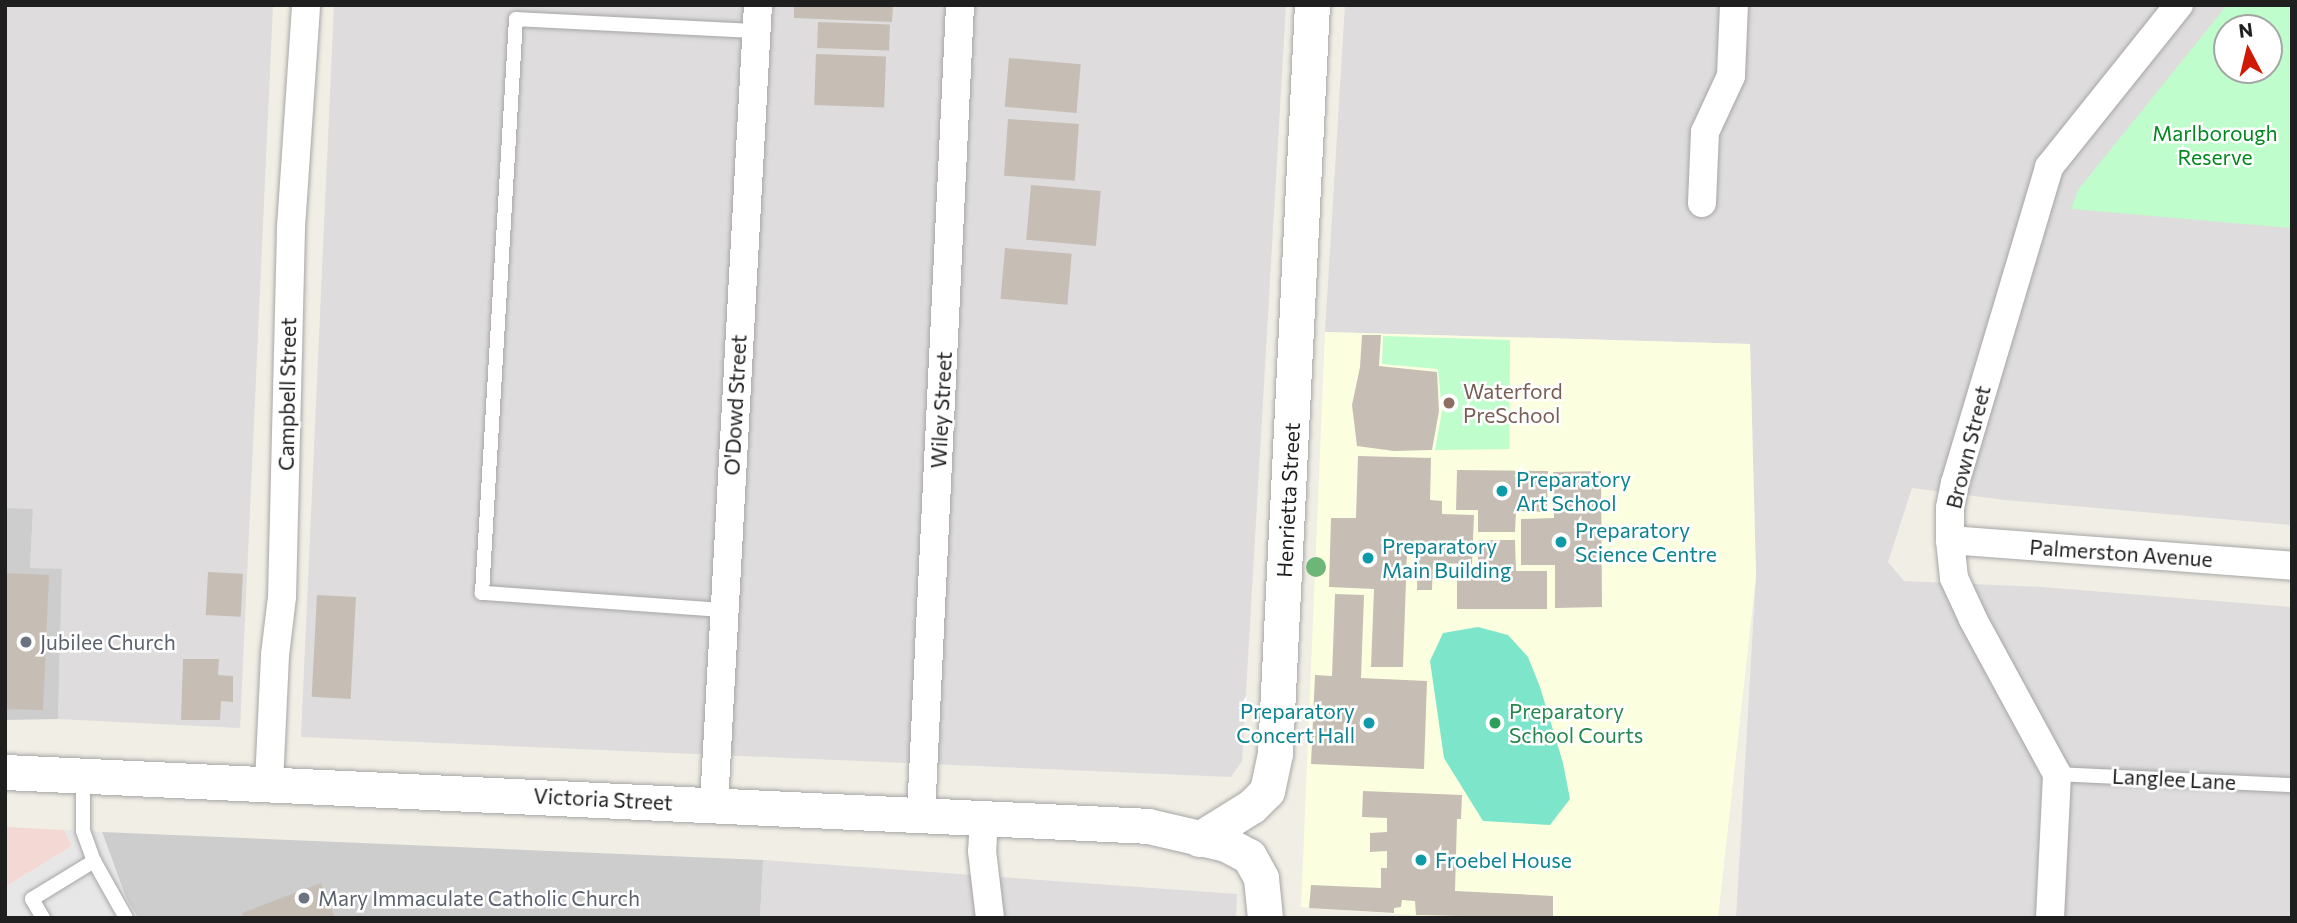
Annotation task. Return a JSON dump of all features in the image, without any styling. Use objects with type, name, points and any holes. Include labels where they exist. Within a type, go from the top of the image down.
[{"type":"street","name":"Campbell Street","points":[[269,783],[275,655],[282,597],[291,227],[306,5]]},
{"type":"street","name":"Wiley Street","points":[[921,815],[960,5]]},
{"type":"street","name":"Henrietta Street","points":[[1199,839],[1245,811],[1267,791],[1275,752],[1312,5]]},
{"type":"street","points":[[1702,203],[1705,132],[1731,76],[1734,5]]},
{"type":"street","name":"Brown Street","points":[[2057,774],[1972,620],[1954,578],[1950,540],[1955,483],[2049,167],[2179,5]]},
{"type":"street","name":"O'Dowd Street","points":[[714,804],[722,610],[757,18]]},
{"type":"street","name":"Palmerston Avenue","points":[[1950,540],[2292,566]]},
{"type":"street","name":"Victoria Street","points":[[5,772],[985,816],[1148,826],[1199,839]]},
{"type":"street","points":[[2050,918],[2057,774]]},
{"type":"street","points":[[985,816],[982,851],[990,918]]},
{"type":"street","points":[[1199,839],[1226,844],[1249,856],[1261,878],[1265,918]]},
{"type":"lane","points":[[722,610],[482,593],[515,32],[516,19],[757,18]]},
{"type":"lane","name":"Langlee Lane","points":[[2057,774],[2292,785]]},
{"type":"lane","points":[[83,775],[83,831],[94,861],[127,918]]},
{"type":"lane","points":[[43,918],[32,899],[94,861]]},
{"type":"shaded area","points":[[5,5],[273,5],[240,728],[58,719],[62,570],[30,568],[33,510],[5,508]]},
{"type":"shaded area","points":[[334,5],[1286,5],[1242,761],[1231,777],[301,737]]},
{"type":"shaded area","points":[[1345,5],[2292,5],[2292,525],[2005,500],[1912,488],[1888,562],[1904,581],[2042,587],[2292,607],[2292,918],[1736,918],[1756,576],[1750,344],[1325,332]]},
{"type":"shaded area","points":[[1325,332],[1750,344],[1756,576],[1718,918],[1453,918],[1301,907]]},
{"type":"shaded area","points":[[5,508],[33,509],[30,568],[62,569],[58,719],[5,720]]},
{"type":"shaded area","points":[[5,827],[64,830],[72,846],[5,887]]},
{"type":"shaded area","points":[[64,830],[102,832],[126,898],[138,918],[5,918],[5,887],[72,846]]},
{"type":"shaded area","points":[[102,832],[763,860],[760,918],[138,918],[126,898]]},
{"type":"shaded area","points":[[763,860],[1237,894],[1236,918],[760,918]]},
{"type":"green space","name":"Marlborough Reserve","points":[[2227,5],[2292,5],[2292,228],[2071,209],[2078,190],[2213,22],[2213,84],[2283,84],[2283,14],[2220,14]]},
{"type":"green space","points":[[1383,336],[1510,340],[1509,449],[1435,450],[1442,411],[1438,369],[1382,364]]},
{"type":"green space","name":"Preparatory School Courts","points":[[1478,627],[1508,635],[1528,657],[1540,687],[1563,763],[1570,799],[1550,825],[1483,821],[1444,758],[1430,661],[1443,633]]},
{"type":"building","points":[[794,5],[893,5],[892,22],[794,18]]},
{"type":"building","points":[[818,22],[890,25],[889,50],[817,48]]},
{"type":"building","points":[[816,54],[886,56],[884,107],[814,105]]},
{"type":"building","points":[[1009,58],[1081,64],[1076,113],[1005,107]]},
{"type":"building","points":[[1008,119],[1079,124],[1075,181],[1004,176]]},
{"type":"building","points":[[1031,185],[1101,191],[1096,246],[1026,240]]},
{"type":"building","points":[[1005,248],[1072,254],[1067,305],[1001,299]]},
{"type":"building","name":"Waterford PreSchool","points":[[1362,335],[1381,335],[1379,366],[1437,372],[1439,411],[1432,450],[1394,451],[1357,446],[1352,405],[1360,367]]},
{"type":"building","name":"Preparatory Main Building","points":[[1358,456],[1431,458],[1430,500],[1442,501],[1442,514],[1474,515],[1472,564],[1433,563],[1432,590],[1417,590],[1418,553],[1407,552],[1403,667],[1371,667],[1374,589],[1329,587],[1331,518],[1356,518]]},
{"type":"building","name":"Preparatory Art School","points":[[1457,470],[1548,471],[1547,512],[1516,511],[1515,532],[1478,532],[1478,510],[1456,510]]},
{"type":"building","name":"Preparatory Science Centre","points":[[1601,471],[1602,607],[1555,608],[1555,565],[1521,565],[1521,519],[1554,518],[1553,472]]},
{"type":"building","points":[[1478,540],[1515,540],[1516,571],[1547,571],[1547,609],[1457,609],[1457,570],[1478,570]]},
{"type":"building","points":[[208,572],[243,574],[241,617],[206,615]]},
{"type":"building","name":"Jubilee Church","points":[[5,573],[49,575],[43,710],[5,709]]},
{"type":"building","name":"Preparatory Concert Hall","points":[[1335,594],[1364,595],[1361,678],[1427,681],[1424,769],[1311,764],[1315,675],[1332,676]]},
{"type":"building","points":[[317,595],[356,597],[351,699],[312,697]]},
{"type":"building","points":[[183,659],[219,659],[218,675],[233,676],[233,702],[221,701],[220,720],[181,720]]},
{"type":"building","name":"Froebel House","points":[[1363,791],[1462,795],[1461,819],[1457,819],[1455,891],[1553,896],[1553,918],[1416,915],[1415,901],[1402,900],[1401,907],[1394,908],[1394,913],[1309,908],[1311,885],[1381,888],[1381,868],[1387,868],[1387,851],[1370,852],[1370,833],[1387,832],[1387,818],[1362,817]]},
{"type":"building","name":"Mary Immaculate Catholic Church","points":[[321,883],[335,918],[243,918],[242,913]]},
{"type":"place","name":"Waterford PreSchool","points":[[1449,403]]},
{"type":"place","name":"Preparatory Art School","points":[[1502,491]]},
{"type":"place","name":"Preparatory Science Centre","points":[[1561,542]]},
{"type":"place","name":"Preparatory Main Building","points":[[1368,558]]},
{"type":"place","name":"Jubilee Church","points":[[26,642]]},
{"type":"place","name":"Preparatory Concert Hall","points":[[1369,723]]},
{"type":"place","name":"Preparatory School Courts","points":[[1495,723]]},
{"type":"place","name":"Froebel House","points":[[1421,860]]},
{"type":"place","name":"Mary Immaculate Catholic Church","points":[[304,898]]}]
